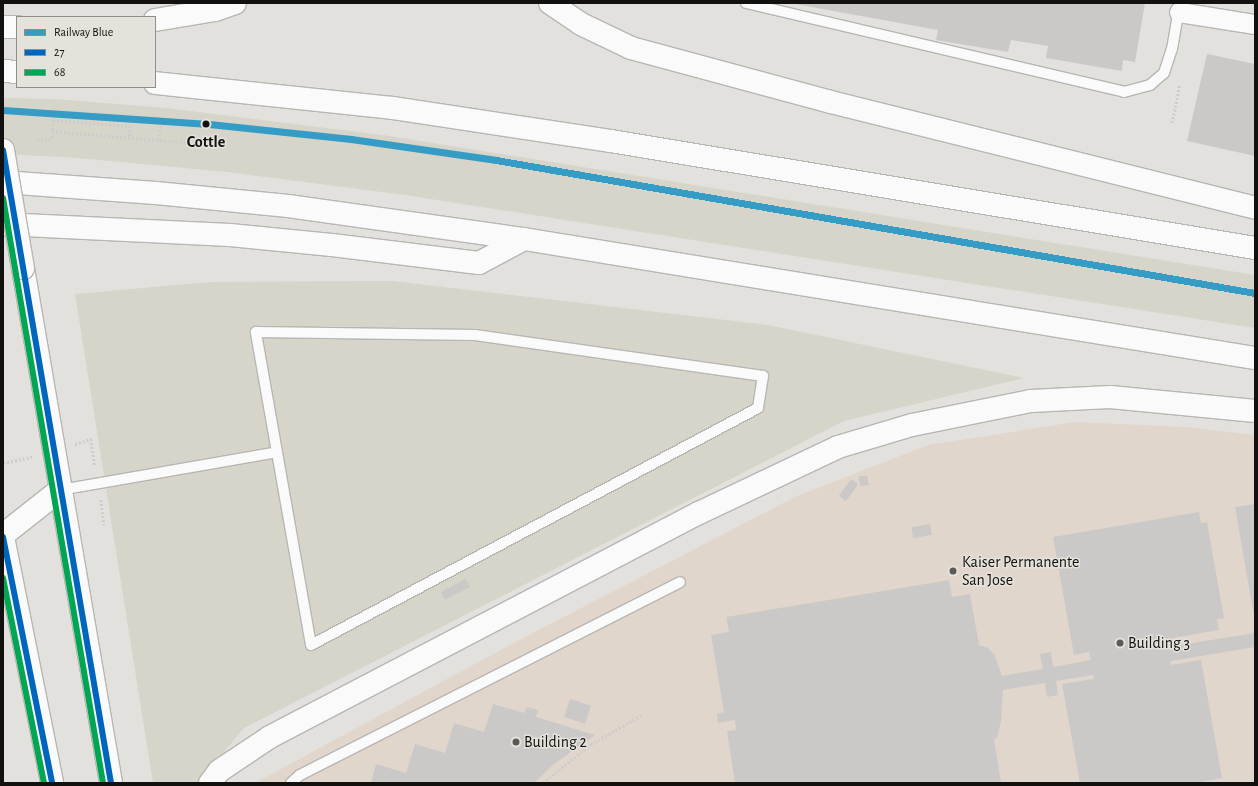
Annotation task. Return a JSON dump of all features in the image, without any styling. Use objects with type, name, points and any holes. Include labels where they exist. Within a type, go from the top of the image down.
[{"type":"main road","points":[[156,20],[215,10],[235,3]]},
{"type":"main road","points":[[550,3],[581,24],[631,48],[831,102],[1255,208]]},
{"type":"main road","points":[[3,27],[16,27]]},
{"type":"main road","points":[[3,71],[16,72]]},
{"type":"main road","points":[[156,83],[276,94],[416,111],[612,141],[1255,248]]},
{"type":"main road","points":[[3,150],[60,490],[112,783]]},
{"type":"main road","points":[[3,182],[156,192],[288,206],[524,239],[1255,358]]},
{"type":"main road","points":[[3,224],[230,235],[332,244],[479,263],[524,239]]},
{"type":"main road","points":[[210,783],[219,771],[270,737],[699,513],[838,447],[912,425],[1031,401],[1110,396],[1255,410]]},
{"type":"main road","points":[[52,783],[3,536],[60,490]]},
{"type":"street","points":[[1179,7],[1255,24]]},
{"type":"lane","points":[[746,3],[1124,92],[1150,85],[1164,73],[1172,49],[1179,7]]},
{"type":"lane","points":[[256,332],[475,335],[763,376],[758,408],[311,645],[277,452],[256,332]]},
{"type":"lane","points":[[60,490],[277,452]]},
{"type":"lane","points":[[291,783],[300,775],[680,582]]},
{"type":"path","points":[[1172,123],[1179,86]]},
{"type":"path","points":[[37,140],[52,138],[54,110],[161,118],[159,140]]},
{"type":"path","points":[[53,120],[130,126],[130,138]]},
{"type":"path","points":[[52,131],[189,143]]},
{"type":"path","points":[[543,783],[591,744],[642,715]]},
{"type":"shaded area","points":[[3,98],[55,99],[167,108],[383,135],[1255,275],[1255,328],[405,195],[228,172],[77,158],[3,154]]},
{"type":"shaded area","points":[[392,281],[768,325],[1024,378],[844,421],[244,728],[198,783],[153,783],[75,294],[210,282]]},
{"type":"shaded area","name":"Kaiser Permanente San Jose","points":[[1075,422],[1187,427],[1255,435],[1255,783],[255,783],[506,647],[797,496],[928,445]]},
{"type":"building","points":[[790,3],[1145,3],[1135,62],[1123,60],[1122,71],[1046,58],[1048,46],[1011,40],[1008,52],[936,40],[938,30]]},
{"type":"building","points":[[1207,54],[1255,64],[1255,156],[1187,141]]},
{"type":"building","points":[[859,476],[867,476],[869,485],[860,486]]},
{"type":"building","points":[[851,479],[858,484],[846,501],[839,496]]},
{"type":"building","points":[[1255,504],[1255,616],[1254,616],[1235,507]]},
{"type":"building","points":[[1199,512],[1201,523],[1207,522],[1224,618],[1217,619],[1219,630],[1167,639],[1168,647],[1255,633],[1255,647],[1171,661],[1171,665],[1201,660],[1222,778],[1195,783],[1080,783],[1062,684],[1094,679],[1093,675],[1056,681],[1058,695],[1047,697],[1045,683],[1003,690],[1001,722],[997,738],[994,739],[1001,783],[735,783],[727,731],[736,730],[735,720],[718,723],[717,714],[724,712],[711,635],[729,632],[726,617],[949,580],[952,597],[970,594],[979,645],[988,648],[995,656],[1002,676],[1043,669],[1040,654],[1051,652],[1053,667],[1091,660],[1089,652],[1074,655],[1053,537]]},
{"type":"building","points":[[930,524],[932,535],[913,538],[911,527]]},
{"type":"building","points":[[466,579],[470,587],[445,600],[441,592]]},
{"type":"building","points":[[570,699],[591,706],[585,724],[564,717]]},
{"type":"building","name":"Building 2","points":[[493,704],[524,713],[527,707],[538,710],[536,717],[595,735],[554,764],[534,783],[371,783],[376,764],[406,773],[415,744],[445,753],[454,723],[484,732]]},
{"type":"rail line","name":"Blue","points":[[3,110],[209,124],[351,139],[496,160],[1255,293]]},
{"type":"transit line","name":"27","points":[[3,150],[111,783]]},
{"type":"transit line","name":"68","points":[[3,198],[103,783]]},
{"type":"transit line","name":"27","points":[[3,537],[52,783]]},
{"type":"transit line","name":"68","points":[[3,578],[44,783]]},
{"type":"place","name":"Cottle","points":[[206,124]]},
{"type":"place","name":"Kaiser Permanente San Jose","points":[[953,571]]},
{"type":"place","name":"Building 3","points":[[1120,643]]},
{"type":"place","name":"Building 2","points":[[516,742]]}]
